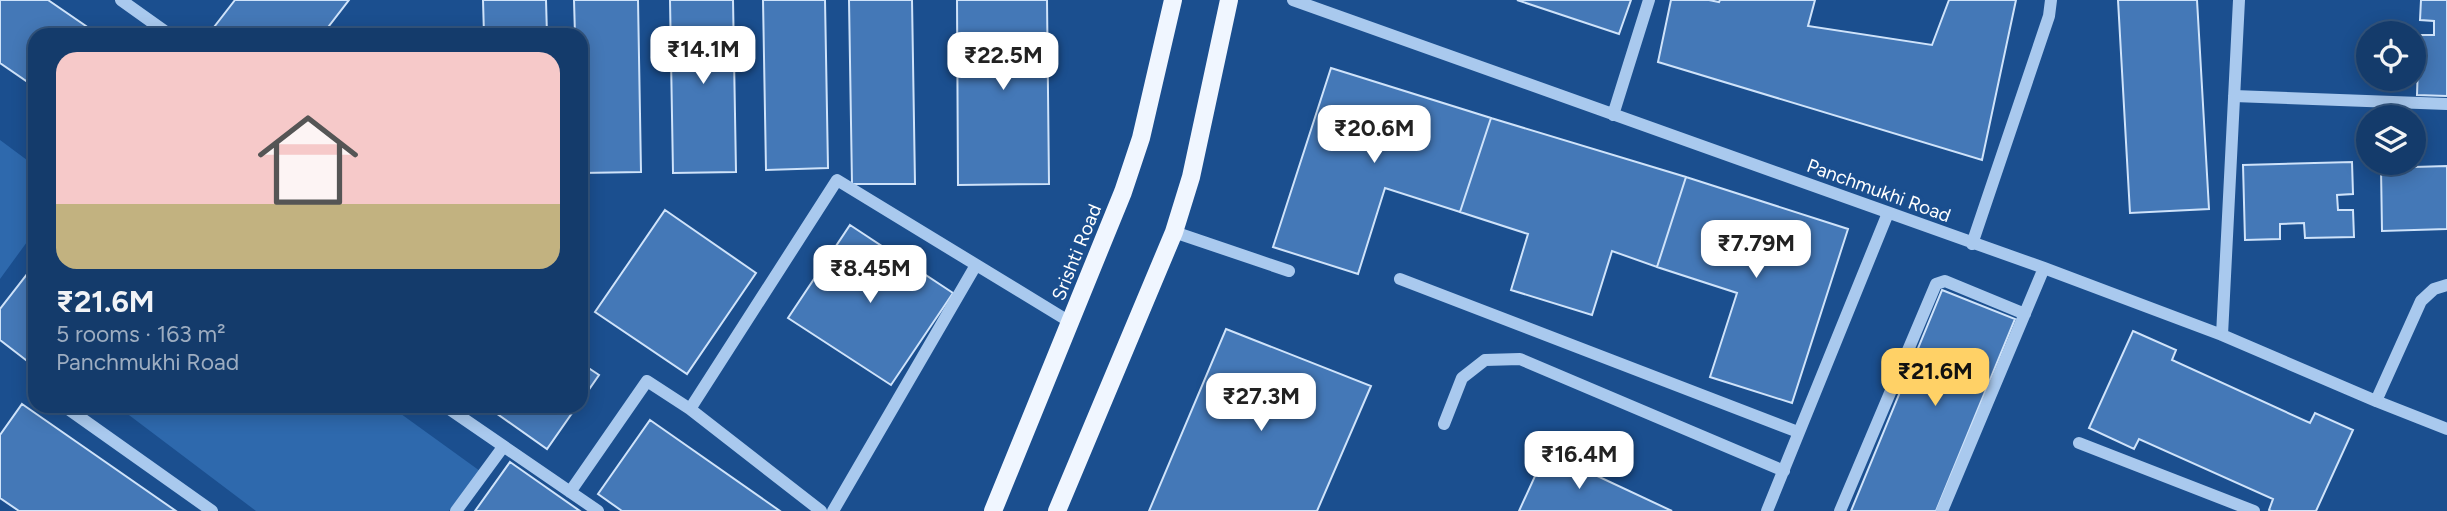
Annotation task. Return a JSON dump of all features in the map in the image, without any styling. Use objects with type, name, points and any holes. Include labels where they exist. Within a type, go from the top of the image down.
[{"type":"main road","name":"Srishti Road","points":[[993,511],[1123,191],[1141,138],[1173,0]]},
{"type":"main road","points":[[1057,511],[1174,232],[1191,177],[1228,0]]},
{"type":"street","points":[[121,0],[160,28]]},
{"type":"street","name":"Panchmukhi Road","points":[[1293,0],[2043,268],[2222,335],[2447,429]]},
{"type":"street","points":[[1613,115],[1649,0]]},
{"type":"street","points":[[1972,244],[2049,16],[2051,0]]},
{"type":"street","points":[[2222,335],[2239,0]]},
{"type":"street","points":[[2234,96],[2447,104]]},
{"type":"street","points":[[690,409],[837,180],[1070,322]]},
{"type":"street","points":[[1767,511],[1888,213]]},
{"type":"street","points":[[1174,232],[1289,271]]},
{"type":"street","points":[[833,511],[976,265]]},
{"type":"street","points":[[1942,511],[2043,268]]},
{"type":"street","points":[[1400,279],[1798,432]]},
{"type":"street","points":[[1840,511],[1938,282],[1945,281],[2025,314]]},
{"type":"street","points":[[2376,401],[2421,301],[2434,289],[2447,285]]},
{"type":"street","points":[[1444,424],[1462,378],[1485,360],[1520,359],[1784,471]]},
{"type":"street","points":[[570,492],[647,380],[690,409],[821,511]]},
{"type":"street","points":[[74,413],[211,511]]},
{"type":"street","points":[[456,413],[598,511]]},
{"type":"street","points":[[2079,443],[2254,511]]},
{"type":"street","points":[[456,511],[503,447]]},
{"type":"shaded area","points":[[0,140],[28,161],[28,241],[0,279]]},
{"type":"shaded area","points":[[126,413],[400,413],[480,471],[449,511],[256,511]]},
{"type":"building","points":[[0,0],[48,0],[89,28],[28,28],[28,82],[0,63]]},
{"type":"building","points":[[235,0],[349,0],[327,28],[213,28]]},
{"type":"building","points":[[483,0],[546,0],[547,28],[484,28]]},
{"type":"building","points":[[574,0],[638,0],[641,172],[588,173],[588,28],[575,28]]},
{"type":"building","points":[[670,0],[733,0],[736,172],[673,173]]},
{"type":"building","points":[[763,0],[825,0],[828,168],[766,170]]},
{"type":"building","points":[[849,0],[912,0],[915,184],[852,184]]},
{"type":"building","points":[[957,0],[1047,0],[1049,184],[958,185]]},
{"type":"building","points":[[1517,0],[1631,0],[1619,34]]},
{"type":"building","points":[[1671,0],[1815,0],[1808,26],[1932,45],[1949,0],[2016,0],[1982,160],[1658,62]]},
{"type":"building","points":[[2118,0],[2197,0],[2209,209],[2130,213]]},
{"type":"building","points":[[2421,0],[2447,0],[2447,96],[2417,95],[2417,91],[2426,91],[2426,35],[2434,35],[2434,21],[2420,20]]},
{"type":"building","points":[[1331,68],[1491,118],[1460,212],[1385,188],[1358,274],[1273,247]]},
{"type":"building","points":[[1491,118],[1686,177],[1657,267],[1612,251],[1592,315],[1511,290],[1528,234],[1460,212]]},
{"type":"building","points":[[2352,162],[2353,194],[2337,195],[2338,210],[2353,210],[2354,237],[2305,238],[2304,223],[2280,224],[2280,239],[2245,240],[2243,165]]},
{"type":"building","points":[[2447,166],[2447,229],[2382,231],[2381,175],[2426,175],[2426,167]]},
{"type":"building","points":[[1686,177],[1848,229],[1792,403],[1710,377],[1737,293],[1657,267]]},
{"type":"building","points":[[665,210],[756,273],[687,374],[595,312]]},
{"type":"building","points":[[850,225],[953,293],[891,385],[788,318]]},
{"type":"building","points":[[28,273],[28,362],[0,340],[0,309]]},
{"type":"building","points":[[1942,290],[2015,319],[1936,511],[1851,511]]},
{"type":"building","points":[[1226,329],[1371,386],[1317,511],[1149,511]]},
{"type":"building","points":[[2133,331],[2176,350],[2172,360],[2310,423],[2315,413],[2353,430],[2316,511],[2271,511],[2269,510],[2273,499],[2139,439],[2134,449],[2089,428]]},
{"type":"building","points":[[588,368],[599,375],[588,391]]},
{"type":"building","points":[[22,404],[28,408],[28,413],[35,413],[176,511],[19,511],[0,498],[0,435]]},
{"type":"building","points":[[496,413],[572,413],[547,449]]},
{"type":"building","points":[[650,420],[780,511],[622,511],[598,494]]},
{"type":"building","points":[[1546,452],[1672,511],[1519,511]]},
{"type":"building","points":[[510,462],[580,511],[475,511]]}]
